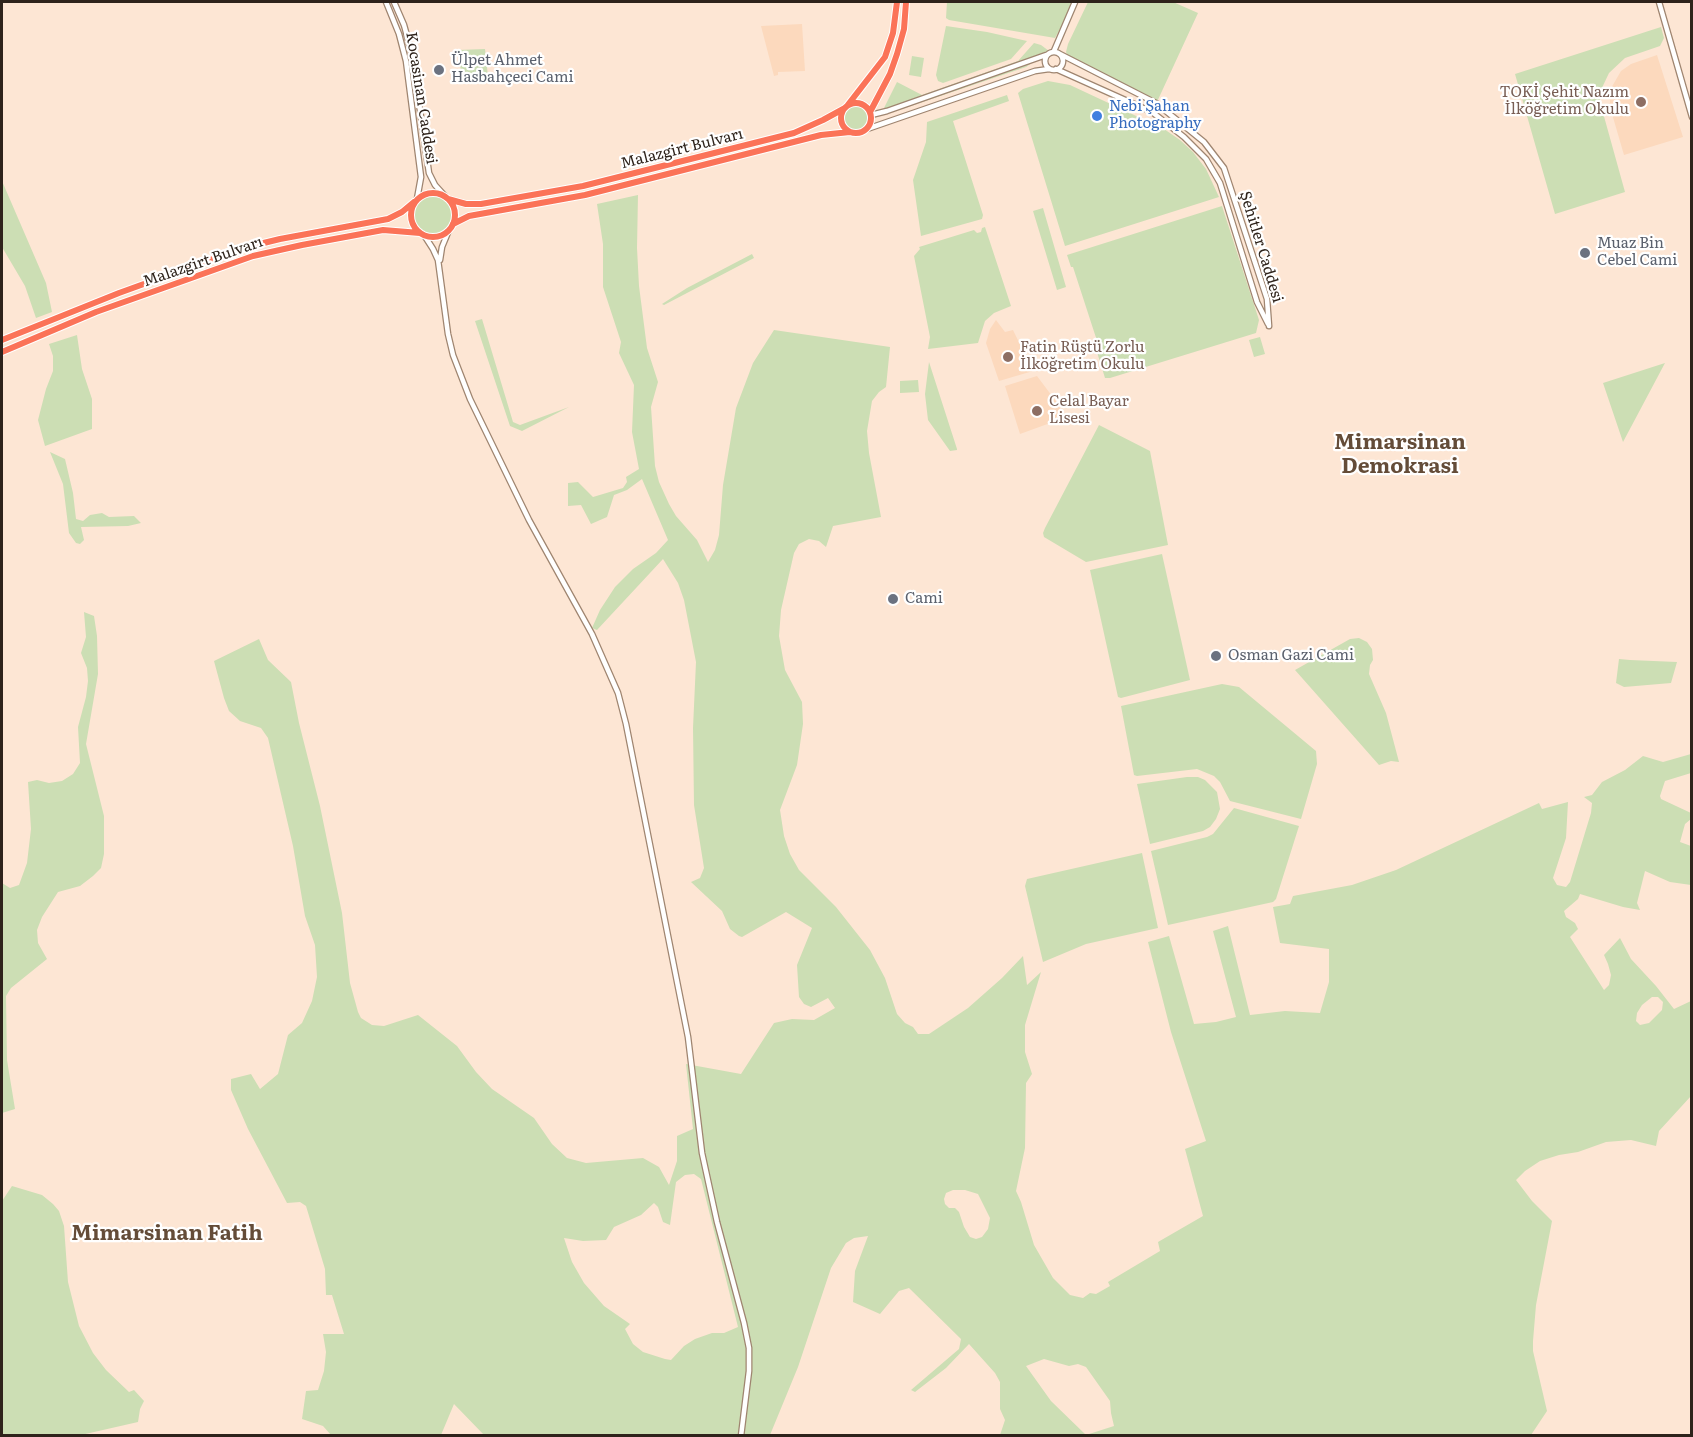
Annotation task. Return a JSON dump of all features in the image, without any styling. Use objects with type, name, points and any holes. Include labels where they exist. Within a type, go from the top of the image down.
[{"type":"highway","points":[[897,2],[895,26],[885,57],[841,113],[843,127],[850,132],[859,133],[867,129],[870,124],[870,113],[890,74],[897,54],[904,29],[906,2]]},
{"type":"highway","points":[[846,107],[852,103],[861,104],[870,113]]},
{"type":"highway","name":"Malazgirt Bulvarı","points":[[447,198],[466,204],[481,204],[583,186],[794,133],[846,107]]},
{"type":"highway","name":"Malazgirt Bulvarı","points":[[453,224],[469,216],[585,195],[821,135],[850,132]]},
{"type":"highway","points":[[430,193],[447,198],[454,209],[453,224],[449,230],[435,237],[422,234],[411,221],[411,210],[415,201],[430,193]]},
{"type":"highway","name":"Malazgirt Bulvarı","points":[[2,340],[110,296],[243,248],[280,238],[388,219],[402,212],[415,201]]},
{"type":"highway","name":"Malazgirt Bulvarı","points":[[2,352],[96,312],[252,256],[383,230],[422,234]]},
{"type":"street","name":"Kocasinan Caddesi","points":[[386,2],[399,34],[406,61],[421,177],[415,201]]},
{"type":"street","name":"Kocasinan Caddesi","points":[[394,2],[407,34],[412,54],[429,173],[435,185],[447,198]]},
{"type":"street","points":[[1056,52],[1075,2]]},
{"type":"street","points":[[1659,2],[1692,117]]},
{"type":"street","points":[[870,113],[898,107],[1056,52]]},
{"type":"street","points":[[867,129],[1035,71],[1056,69],[1062,63],[1062,57],[1056,52]]},
{"type":"street","name":"Şehitler Caddesi","points":[[1056,52],[1156,103],[1204,142],[1224,168],[1267,299],[1269,326],[1257,302],[1220,183],[1206,159],[1184,137],[1152,112],[1056,69]]},
{"type":"street","points":[[1046,55],[1045,64],[1049,69]]},
{"type":"street","points":[[449,230],[442,247],[440,266],[448,334],[453,355],[470,399],[529,520],[592,634],[618,693],[626,723],[688,1037],[702,1153],[749,1348],[749,1371],[741,1436]]},
{"type":"street","points":[[422,234],[433,249],[440,266]]},
{"type":"shaded area","points":[[802,24],[805,71],[778,72],[778,75],[774,76],[761,26]]},
{"type":"shaded area","name":"TOKİ Şehit Nazım İlköğretim Okulu","points":[[1657,55],[1683,137],[1624,155],[1610,107],[1610,90],[1621,71],[1631,64]]},
{"type":"shaded area","name":"Fatin Rüştü Zorlu İlköğretim Okulu","points":[[996,320],[1005,332],[1013,330],[1033,371],[999,381],[986,343],[990,329]]},
{"type":"shaded area","name":"Celal Bayar Lisesi","points":[[1037,376],[1058,404],[1064,418],[1020,434],[1005,386]]},
{"type":"green space","points":[[947,2],[1074,3],[1055,38],[949,20],[946,18]]},
{"type":"green space","points":[[1088,2],[1173,2],[1198,13],[1156,104],[1073,64],[1069,59],[1066,52],[1068,44]]},
{"type":"green space","points":[[946,26],[1027,41],[1011,59],[943,83],[938,81],[936,75]]},
{"type":"green space","points":[[1661,27],[1664,38],[1660,46],[1625,58],[1609,73],[1600,92],[1600,102],[1625,192],[1555,214],[1515,74]]},
{"type":"green space","points":[[1034,43],[1049,51],[1026,67],[890,113],[884,108],[897,82],[922,95],[1018,61]]},
{"type":"green space","points":[[485,49],[488,77],[462,79],[458,50]]},
{"type":"green space","points":[[912,56],[924,58],[921,77],[909,75]]},
{"type":"green space","points":[[1048,81],[1070,85],[1164,129],[1193,152],[1206,169],[1219,197],[1065,246],[1018,93],[1023,89]]},
{"type":"green space","points":[[1007,95],[1009,101],[953,121],[983,215],[982,219],[921,236],[913,180],[926,142],[927,122]]},
{"type":"green space","points":[[856,106],[861,107],[867,113],[867,123],[861,129],[856,130],[851,129],[845,123],[844,118],[845,113],[851,107]]},
{"type":"green space","points":[[2,181],[46,283],[52,312],[36,318],[25,286],[2,247]]},
{"type":"green space","points":[[638,195],[639,286],[647,348],[658,382],[651,407],[655,466],[669,504],[676,516],[697,540],[708,562],[715,550],[719,535],[723,485],[736,408],[753,363],[774,330],[890,347],[886,387],[872,401],[867,431],[881,517],[833,526],[826,547],[819,541],[809,539],[799,544],[794,553],[781,610],[779,636],[785,670],[802,702],[803,724],[797,765],[780,810],[784,836],[799,870],[836,907],[870,950],[885,978],[897,1014],[918,1034],[929,1034],[968,1008],[1023,956],[1027,985],[1041,972],[1025,1025],[1025,1052],[1032,1074],[1026,1083],[1025,1148],[1016,1191],[1034,1245],[1053,1278],[1070,1295],[1083,1298],[1110,1286],[1108,1282],[1160,1251],[1158,1242],[1203,1216],[1185,1149],[1206,1141],[1171,1032],[1148,942],[1169,936],[1194,1024],[1236,1017],[1213,931],[1228,926],[1250,1015],[1285,1011],[1320,1013],[1329,982],[1329,949],[1280,943],[1273,907],[1290,904],[1293,896],[1352,885],[1396,870],[1539,803],[1542,809],[1568,802],[1566,838],[1553,878],[1557,885],[1566,887],[1570,882],[1591,813],[1592,803],[1584,797],[1592,795],[1602,782],[1625,770],[1643,756],[1663,762],[1691,754],[1691,773],[1665,781],[1660,796],[1661,799],[1691,813],[1691,819],[1685,824],[1680,842],[1691,846],[1691,885],[1670,882],[1645,871],[1637,903],[1640,910],[1580,894],[1578,899],[1564,911],[1566,917],[1575,923],[1578,929],[1570,937],[1604,990],[1609,985],[1611,975],[1604,955],[1620,938],[1631,959],[1674,1009],[1691,1001],[1691,1096],[1659,1131],[1656,1146],[1631,1140],[1606,1142],[1578,1152],[1540,1161],[1516,1180],[1532,1201],[1552,1221],[1536,1305],[1533,1341],[1533,1351],[1547,1411],[1531,1435],[1086,1435],[1000,1435],[1005,1420],[1000,1409],[1000,1382],[995,1373],[969,1344],[946,1368],[915,1392],[911,1390],[959,1349],[961,1339],[909,1288],[899,1291],[880,1314],[853,1302],[855,1271],[868,1236],[854,1238],[846,1243],[831,1268],[798,1367],[770,1435],[484,1435],[454,1404],[441,1435],[331,1435],[323,1426],[302,1419],[306,1391],[318,1390],[324,1371],[326,1352],[323,1334],[344,1334],[332,1295],[326,1295],[325,1269],[306,1206],[300,1202],[287,1203],[248,1129],[231,1090],[231,1079],[251,1074],[260,1089],[278,1074],[288,1035],[302,1023],[312,1001],[317,977],[315,945],[305,916],[293,846],[268,738],[261,728],[240,721],[229,711],[214,661],[259,639],[268,660],[291,682],[342,913],[350,983],[361,1018],[372,1025],[384,1026],[418,1015],[457,1046],[492,1089],[534,1118],[552,1144],[567,1158],[586,1163],[643,1158],[659,1167],[669,1185],[677,1161],[677,1136],[693,1129],[686,1064],[741,1074],[774,1023],[792,1019],[814,1020],[835,1008],[828,998],[811,1007],[804,1004],[799,997],[797,965],[812,928],[786,912],[742,937],[739,936],[730,929],[722,911],[691,882],[700,878],[704,868],[694,805],[693,728],[696,662],[684,600],[678,583],[663,559],[597,630],[592,628],[600,610],[615,587],[668,540],[642,479],[627,490],[614,495],[607,517],[591,524],[581,505],[568,506],[568,483],[578,482],[593,497],[623,488],[627,482],[626,477],[639,469],[632,432],[634,385],[619,353],[621,342],[603,287],[603,244],[597,204]],"holes":[[[1652,997],[1658,997],[1663,1002],[1662,1010],[1649,1023],[1640,1025],[1636,1021],[1637,1013],[1642,1005]],[[694,1174],[701,1179],[738,1327],[724,1333],[712,1333],[695,1339],[684,1346],[671,1360],[643,1352],[633,1344],[625,1329],[630,1324],[604,1306],[584,1283],[572,1262],[564,1238],[583,1241],[606,1240],[614,1227],[641,1215],[654,1203],[658,1207],[663,1222],[670,1225],[676,1182],[685,1175]],[[953,1190],[965,1190],[978,1194],[990,1218],[988,1229],[982,1237],[976,1239],[970,1237],[959,1212],[945,1204],[946,1193]],[[1044,1359],[1069,1366],[1078,1364],[1086,1367],[1110,1401],[1114,1426],[1086,1435],[1051,1401],[1026,1366]]]},
{"type":"green space","points":[[433,196],[446,202],[452,215],[446,228],[433,234],[420,228],[414,215],[420,202]]},
{"type":"green space","points":[[1222,206],[1259,320],[1256,333],[1105,378],[1097,352],[1100,350],[1067,255]]},
{"type":"green space","points":[[1043,208],[1066,287],[1057,290],[1033,211]]},
{"type":"green space","points":[[985,227],[1011,306],[994,313],[985,321],[978,343],[928,349],[930,337],[914,256],[920,249],[919,247],[974,230],[977,233],[981,232]]},
{"type":"green space","points":[[752,254],[754,258],[662,304],[687,288]]},
{"type":"green space","points":[[482,319],[513,422],[520,425],[569,407],[522,431],[510,426],[475,321]]},
{"type":"green space","points":[[77,335],[82,369],[92,399],[92,429],[45,446],[38,420],[53,371],[53,356],[49,344]]},
{"type":"green space","points":[[1260,337],[1265,354],[1254,357],[1249,340]]},
{"type":"green space","points":[[929,362],[957,450],[950,451],[928,420],[925,394]]},
{"type":"green space","points":[[1665,363],[1623,442],[1603,383]]},
{"type":"green space","points":[[918,380],[919,392],[900,393],[900,381]]},
{"type":"green space","points":[[1099,425],[1150,451],[1168,545],[1086,562],[1044,537],[1045,528]]},
{"type":"green space","points":[[50,452],[65,459],[76,519],[83,521],[90,515],[102,513],[109,517],[134,516],[141,523],[128,526],[81,527],[84,540],[80,544],[76,543],[69,533],[63,484]]},
{"type":"green space","points":[[1162,554],[1190,680],[1121,698],[1118,697],[1090,570]]},
{"type":"green space","points":[[84,612],[94,616],[97,636],[98,674],[86,744],[104,816],[104,854],[101,868],[93,876],[80,886],[58,892],[42,917],[37,930],[38,943],[47,959],[11,988],[6,996],[7,1060],[15,1109],[2,1113],[2,883],[10,888],[19,885],[27,863],[31,829],[28,782],[62,781],[73,774],[80,763],[78,727],[88,681],[87,668],[81,653],[86,637]]},
{"type":"green space","points":[[1359,638],[1367,642],[1372,649],[1373,660],[1369,674],[1386,713],[1399,762],[1391,761],[1379,765],[1295,670],[1350,639]]},
{"type":"green space","points":[[1619,659],[1677,662],[1671,683],[1624,687],[1616,683]]},
{"type":"green space","points":[[1222,684],[1239,687],[1316,751],[1317,764],[1301,819],[1230,801],[1220,782],[1214,776],[1197,769],[1134,775],[1121,706]]},
{"type":"green space","points":[[1198,777],[1205,780],[1217,792],[1220,809],[1216,819],[1210,827],[1203,831],[1150,844],[1137,784]]},
{"type":"green space","points":[[1234,808],[1299,826],[1276,899],[1273,902],[1168,925],[1151,851],[1213,834]]},
{"type":"green space","points":[[1142,853],[1158,928],[1086,944],[1043,962],[1025,886],[1027,879]]},
{"type":"green space","points":[[12,1186],[42,1195],[59,1211],[64,1226],[68,1282],[79,1326],[93,1353],[106,1370],[129,1392],[134,1390],[144,1401],[138,1422],[81,1435],[2,1435],[2,1201]]},
{"type":"place","name":"Ülpet Ahmet Hasbahçeci Cami","points":[[439,70]]},
{"type":"place","name":"TOKİ Şehit Nazım İlköğretim Okulu","points":[[1641,102]]},
{"type":"place","name":"Nebi Şahan Photography","points":[[1097,116]]},
{"type":"place","name":"Muaz Bin Cebel Cami","points":[[1585,253]]},
{"type":"place","name":"Fatin Rüştü Zorlu İlköğretim Okulu","points":[[1008,357]]},
{"type":"place","name":"Celal Bayar Lisesi","points":[[1037,411]]},
{"type":"place","name":"Cami","points":[[893,599]]},
{"type":"place","name":"Osman Gazi Cami","points":[[1216,656]]},
{"type":"district","name":"Mimarsinan Demokrasi","points":[[1400,455]]},
{"type":"district","name":"Mimarsinan Fatih","points":[[167,1234]]}]
